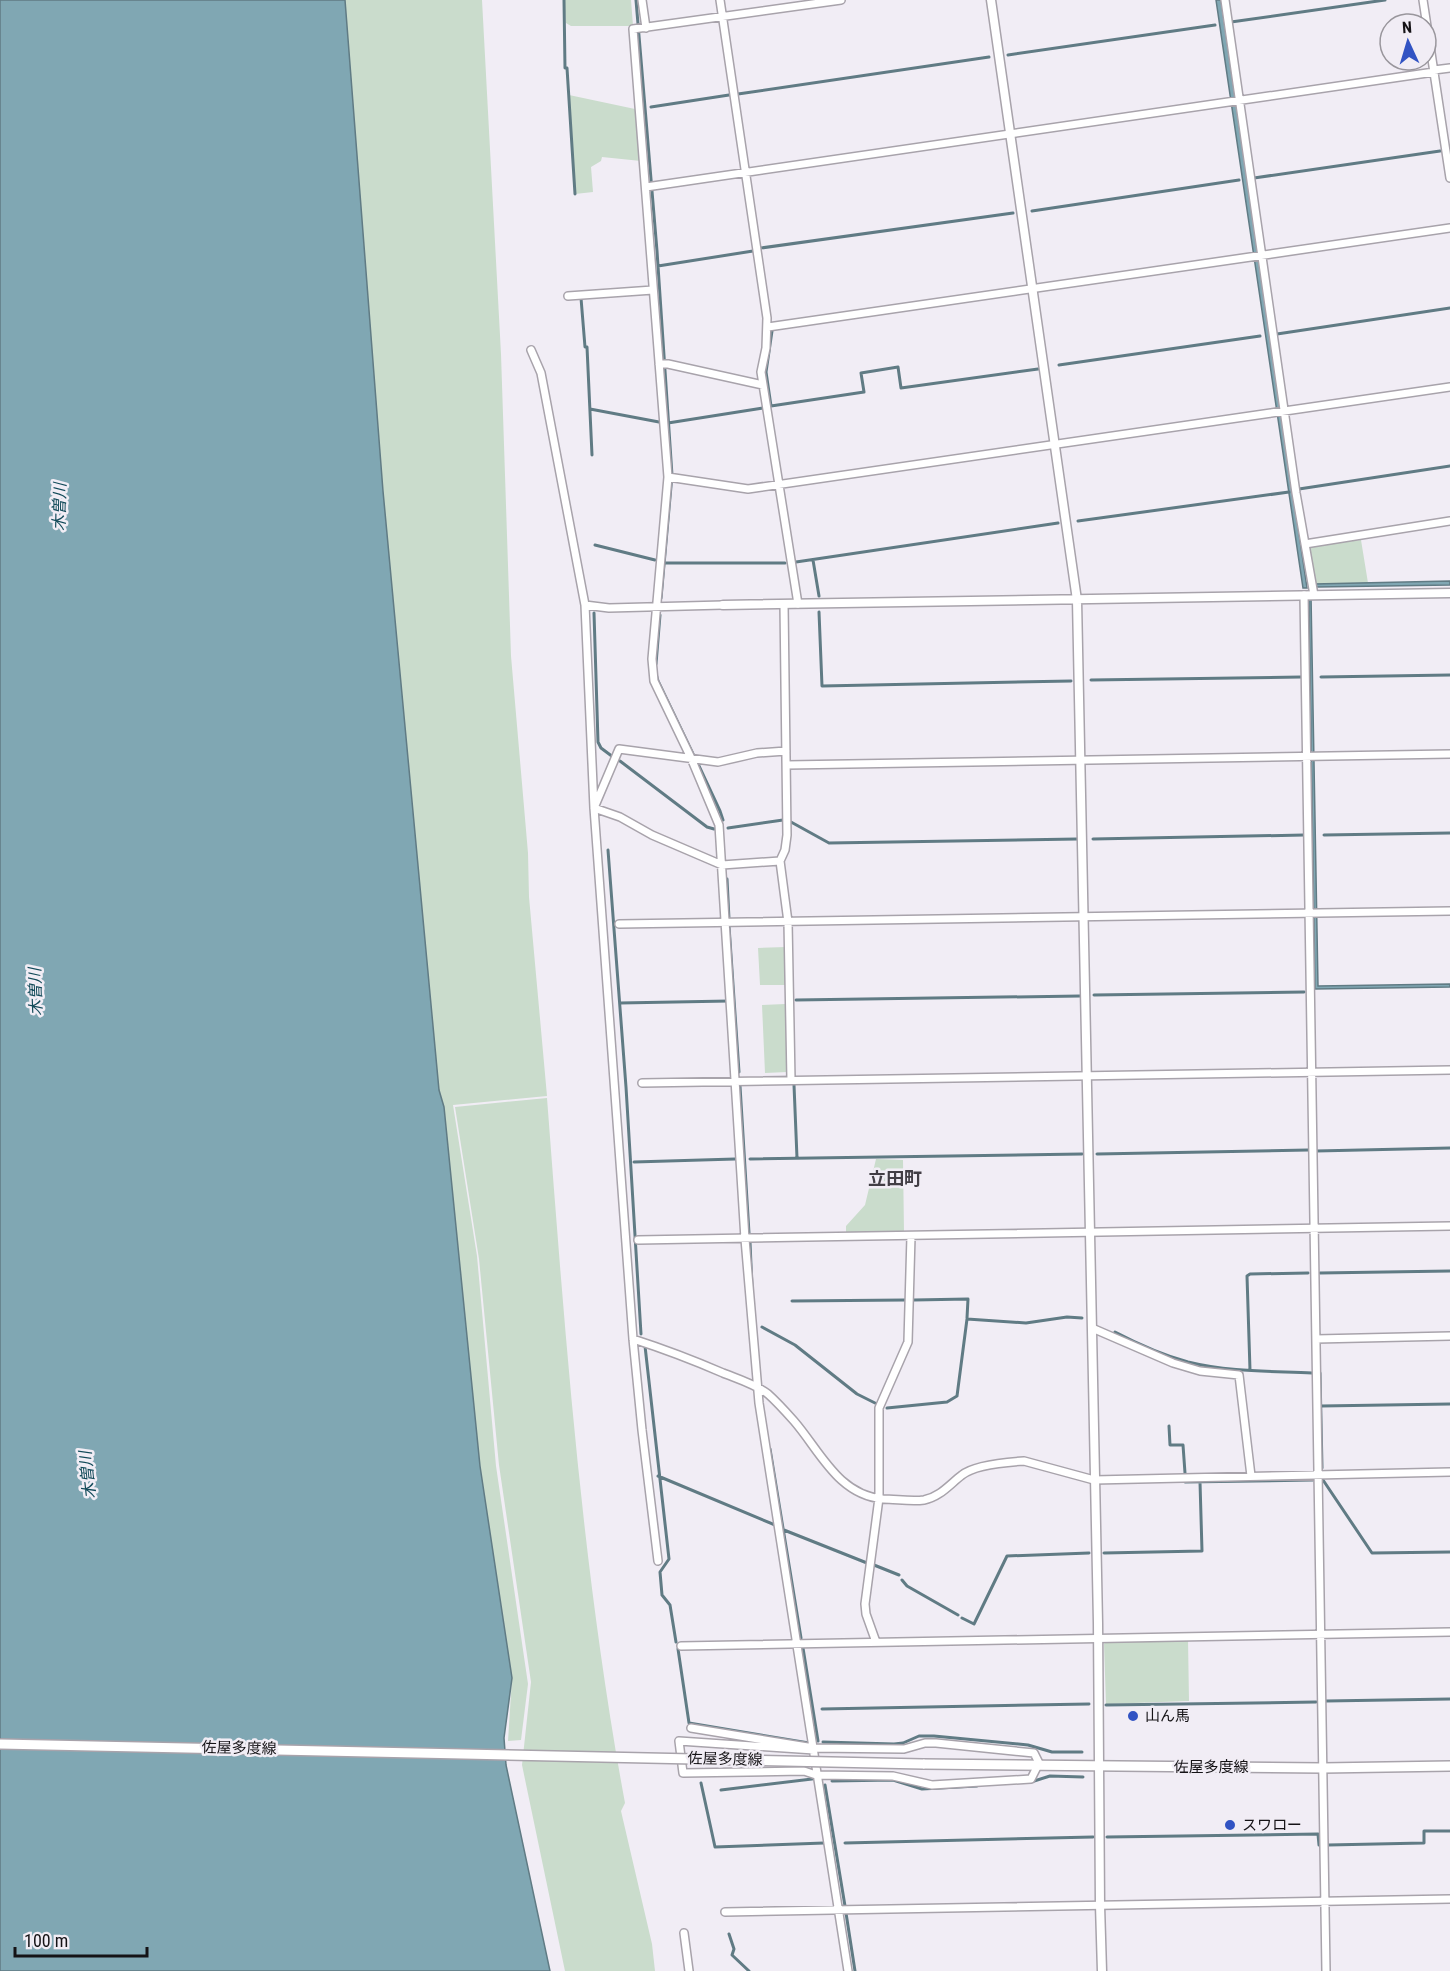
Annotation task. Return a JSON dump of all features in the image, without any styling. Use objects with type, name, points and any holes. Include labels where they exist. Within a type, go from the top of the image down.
[{"type":"main road","name":"佐屋多度線","points":[[0,1744],[923,1764],[1039,1763],[1099,1766],[1323,1768],[1450,1766]]},
{"type":"street","points":[[641,29],[642,0]]},
{"type":"street","points":[[720,0],[768,327],[761,372],[798,604]]},
{"type":"street","points":[[841,0],[633,29],[649,187],[653,290],[663,364],[671,478],[652,658],[654,681],[691,758],[719,825],[745,1239],[758,1387],[848,1971]]},
{"type":"street","points":[[991,0],[1077,600],[1085,916],[1102,1971]]},
{"type":"street","points":[[1224,0],[1236,100],[1281,412],[1314,595]]},
{"type":"street","points":[[649,187],[1427,72]]},
{"type":"street","points":[[1434,72],[1450,178]]},
{"type":"street","points":[[768,327],[1450,228]]},
{"type":"street","points":[[568,296],[653,290]]},
{"type":"street","points":[[531,350],[541,373],[585,605],[594,808],[633,1339],[658,1561]]},
{"type":"street","points":[[663,364],[763,385]]},
{"type":"street","points":[[671,478],[748,489],[1450,387]]},
{"type":"street","points":[[1305,544],[1450,522]]},
{"type":"street","points":[[585,605],[609,608],[1450,593]]},
{"type":"street","points":[[1304,595],[1313,914],[1311,1072],[1326,1971]]},
{"type":"street","points":[[784,604],[787,835],[785,850],[780,861],[789,922],[792,1080]]},
{"type":"street","points":[[594,808],[620,749],[718,762],[757,753],[786,751]]},
{"type":"street","points":[[787,765],[1450,754]]},
{"type":"street","points":[[594,808],[620,817],[652,835],[722,865],[780,861]]},
{"type":"street","points":[[619,924],[1450,911]]},
{"type":"street","points":[[642,1083],[1450,1070]]},
{"type":"street","points":[[638,1240],[1450,1226]]},
{"type":"street","points":[[876,1642],[866,1614],[865,1604],[879,1498],[879,1408],[908,1342],[911,1236]]},
{"type":"street","points":[[1092,1328],[1173,1363],[1200,1371],[1239,1375],[1251,1476]]},
{"type":"street","points":[[1316,1339],[1450,1336]]},
{"type":"street","points":[[633,1339],[689,1358],[758,1387],[795,1422],[846,1486],[855,1492],[879,1498],[924,1500],[936,1496],[962,1474],[980,1467],[1024,1461],[1094,1480],[1450,1472]]},
{"type":"street","points":[[681,1646],[1450,1632]]},
{"type":"street","points":[[691,1728],[814,1749]]},
{"type":"street","points":[[679,1741],[814,1749],[904,1749],[925,1743],[936,1743],[1034,1753],[1039,1763],[1030,1779],[932,1785],[894,1776],[816,1775],[804,1771],[683,1773],[679,1741]]},
{"type":"street","points":[[725,1912],[1450,1899]]},
{"type":"street","points":[[684,1933],[689,1971]]},
{"type":"green space","points":[[344,0],[482,0],[501,354],[511,656],[547,1096],[453,1105],[477,1256],[496,1466],[528,1684],[521,1740],[508,1741],[512,1678],[480,1466],[444,1107],[439,1090],[383,491]]},
{"type":"green space","points":[[564,0],[631,0],[633,26],[571,26],[566,23]]},
{"type":"green space","points":[[569,95],[635,109],[641,161],[602,157],[601,161],[591,167],[593,192],[575,194]]},
{"type":"green space","points":[[1361,540],[1368,583],[1315,584],[1308,547]]},
{"type":"green space","points":[[786,947],[786,985],[760,985],[758,948]]},
{"type":"green space","points":[[785,1004],[787,1072],[765,1073],[762,1005]]},
{"type":"green space","points":[[547,1098],[568,1364],[586,1540],[610,1716],[625,1803],[621,1811],[652,1944],[655,1971],[565,1971],[522,1765],[531,1682],[499,1465],[479,1259],[455,1107]]},
{"type":"green space","points":[[876,1159],[903,1160],[904,1232],[846,1234],[846,1226],[865,1205]]},
{"type":"green space","points":[[1188,1639],[1189,1701],[1106,1704],[1104,1644],[1107,1640]]},
{"type":"water","name":"木曽川","points":[[0,0],[345,0],[383,491],[439,1090],[444,1107],[480,1466],[512,1678],[504,1738],[506,1765],[550,1971],[0,1971]]},
{"type":"water","points":[[1216,0],[1221,0],[1307,588],[1303,588]]},
{"type":"water","points":[[1450,581],[1450,585],[1317,587],[1315,584]]},
{"type":"water","points":[[1311,596],[1318,986],[1450,984],[1450,987],[1315,989],[1309,601],[1307,597]]},
{"type":"waterway","points":[[564,0],[565,68],[567,68],[575,194]]},
{"type":"waterway","points":[[636,0],[657,251],[672,475],[661,598]]},
{"type":"waterway","points":[[1231,22],[1385,0]]},
{"type":"waterway","points":[[1008,55],[1215,25]]},
{"type":"waterway","points":[[738,94],[989,57]]},
{"type":"waterway","points":[[651,107],[729,95]]},
{"type":"waterway","points":[[1254,178],[1440,151]]},
{"type":"waterway","points":[[1032,211],[1239,180]]},
{"type":"waterway","points":[[761,248],[1013,213]]},
{"type":"waterway","points":[[658,266],[753,251]]},
{"type":"waterway","points":[[581,298],[585,347],[587,347],[592,455]]},
{"type":"waterway","points":[[1277,334],[1450,308]]},
{"type":"waterway","points":[[772,331],[766,372],[771,406],[864,392],[861,373],[898,367],[901,388],[1038,369]]},
{"type":"waterway","points":[[1059,365],[1260,336]]},
{"type":"waterway","points":[[668,423],[763,408]]},
{"type":"waterway","points":[[590,409],[659,422]]},
{"type":"waterway","points":[[1299,489],[1450,466]]},
{"type":"waterway","points":[[1078,521],[1289,492]]},
{"type":"waterway","points":[[796,562],[1058,523]]},
{"type":"waterway","points":[[595,545],[655,560]]},
{"type":"waterway","points":[[813,560],[819,596]]},
{"type":"waterway","points":[[665,563],[785,563]]},
{"type":"waterway","points":[[819,612],[822,686],[1071,681]]},
{"type":"waterway","points":[[594,613],[598,742],[601,748],[613,757]]},
{"type":"waterway","points":[[656,664],[660,615]]},
{"type":"waterway","points":[[656,674],[693,754]]},
{"type":"waterway","points":[[1321,677],[1450,675]]},
{"type":"waterway","points":[[1091,680],[1301,677]]},
{"type":"waterway","points":[[620,761],[707,827],[714,829]]},
{"type":"waterway","points":[[699,766],[723,820]]},
{"type":"waterway","points":[[728,828],[783,820]]},
{"type":"waterway","points":[[791,822],[829,843],[1077,839]]},
{"type":"waterway","points":[[1324,835],[1450,833]]},
{"type":"waterway","points":[[1093,839],[1304,835]]},
{"type":"waterway","points":[[608,850],[626,1087],[641,1334]]},
{"type":"waterway","points":[[727,879],[729,919]]},
{"type":"waterway","points":[[729,926],[739,1072]]},
{"type":"waterway","points":[[1094,995],[1304,992]]},
{"type":"waterway","points":[[796,1000],[1080,996]]},
{"type":"waterway","points":[[620,1003],[729,1001]]},
{"type":"waterway","points":[[794,1085],[797,1158]]},
{"type":"waterway","points":[[740,1086],[749,1233]]},
{"type":"waterway","points":[[1316,1151],[1450,1148]]},
{"type":"waterway","points":[[1097,1154],[1308,1150]]},
{"type":"waterway","points":[[750,1159],[1082,1154]]},
{"type":"waterway","points":[[634,1162],[735,1159]]},
{"type":"waterway","points":[[750,1242],[752,1288]]},
{"type":"waterway","points":[[1320,1273],[1450,1271]]},
{"type":"waterway","points":[[1250,1370],[1247,1276],[1250,1274],[1308,1273]]},
{"type":"waterway","points":[[914,1300],[968,1299],[967,1318]]},
{"type":"waterway","points":[[792,1301],[905,1300]]},
{"type":"waterway","points":[[887,1408],[947,1402],[957,1396],[967,1319],[1026,1323],[1067,1317],[1082,1318]]},
{"type":"waterway","points":[[762,1327],[795,1345],[857,1394],[875,1403]]},
{"type":"waterway","points":[[1115,1332],[1160,1353],[1188,1362],[1218,1368],[1312,1373]]},
{"type":"waterway","points":[[645,1346],[669,1559],[660,1572],[662,1595],[670,1605],[676,1642]]},
{"type":"waterway","points":[[1317,1373],[1320,1373],[1322,1468]]},
{"type":"waterway","points":[[1321,1406],[1450,1404]]},
{"type":"waterway","points":[[1169,1426],[1170,1445],[1183,1445],[1185,1473]]},
{"type":"waterway","points":[[770,1449],[801,1638]]},
{"type":"waterway","points":[[658,1476],[775,1525]]},
{"type":"waterway","points":[[1185,1482],[1313,1480]]},
{"type":"waterway","points":[[1323,1480],[1372,1553],[1450,1552]]},
{"type":"waterway","points":[[1104,1553],[1202,1551],[1200,1482]]},
{"type":"waterway","points":[[784,1530],[867,1563]]},
{"type":"waterway","points":[[962,1618],[974,1624],[1007,1556],[1089,1553]]},
{"type":"waterway","points":[[874,1565],[899,1575]]},
{"type":"waterway","points":[[902,1580],[907,1586],[958,1615]]},
{"type":"waterway","points":[[803,1648],[818,1741]]},
{"type":"waterway","points":[[678,1649],[689,1723],[809,1743]]},
{"type":"waterway","points":[[1326,1701],[1450,1699]]},
{"type":"waterway","points":[[1106,1705],[1316,1702]]},
{"type":"waterway","points":[[822,1709],[1089,1704]]},
{"type":"waterway","points":[[823,1742],[894,1744],[919,1736],[934,1736],[1028,1745],[1052,1752],[1082,1752]]},
{"type":"waterway","points":[[1031,1782],[1050,1776],[1083,1777]]},
{"type":"waterway","points":[[721,1790],[812,1779]]},
{"type":"waterway","points":[[832,1781],[893,1780],[922,1789],[977,1786]]},
{"type":"waterway","points":[[701,1783],[715,1847],[824,1843]]},
{"type":"waterway","points":[[825,1785],[845,1906]]},
{"type":"waterway","points":[[1328,1845],[1424,1843],[1424,1831],[1450,1831]]},
{"type":"waterway","points":[[1107,1837],[1318,1834],[1319,1845]]},
{"type":"waterway","points":[[845,1843],[1093,1837]]},
{"type":"waterway","points":[[846,1913],[855,1971]]},
{"type":"waterway","points":[[729,1934],[734,1949],[732,1955],[749,1971]]},
{"type":"place","name":"山ん馬","points":[[1133,1716]]},
{"type":"place","name":"スワロー","points":[[1230,1825]]},
{"type":"district","name":"立田町","points":[[895,1179]]}]
